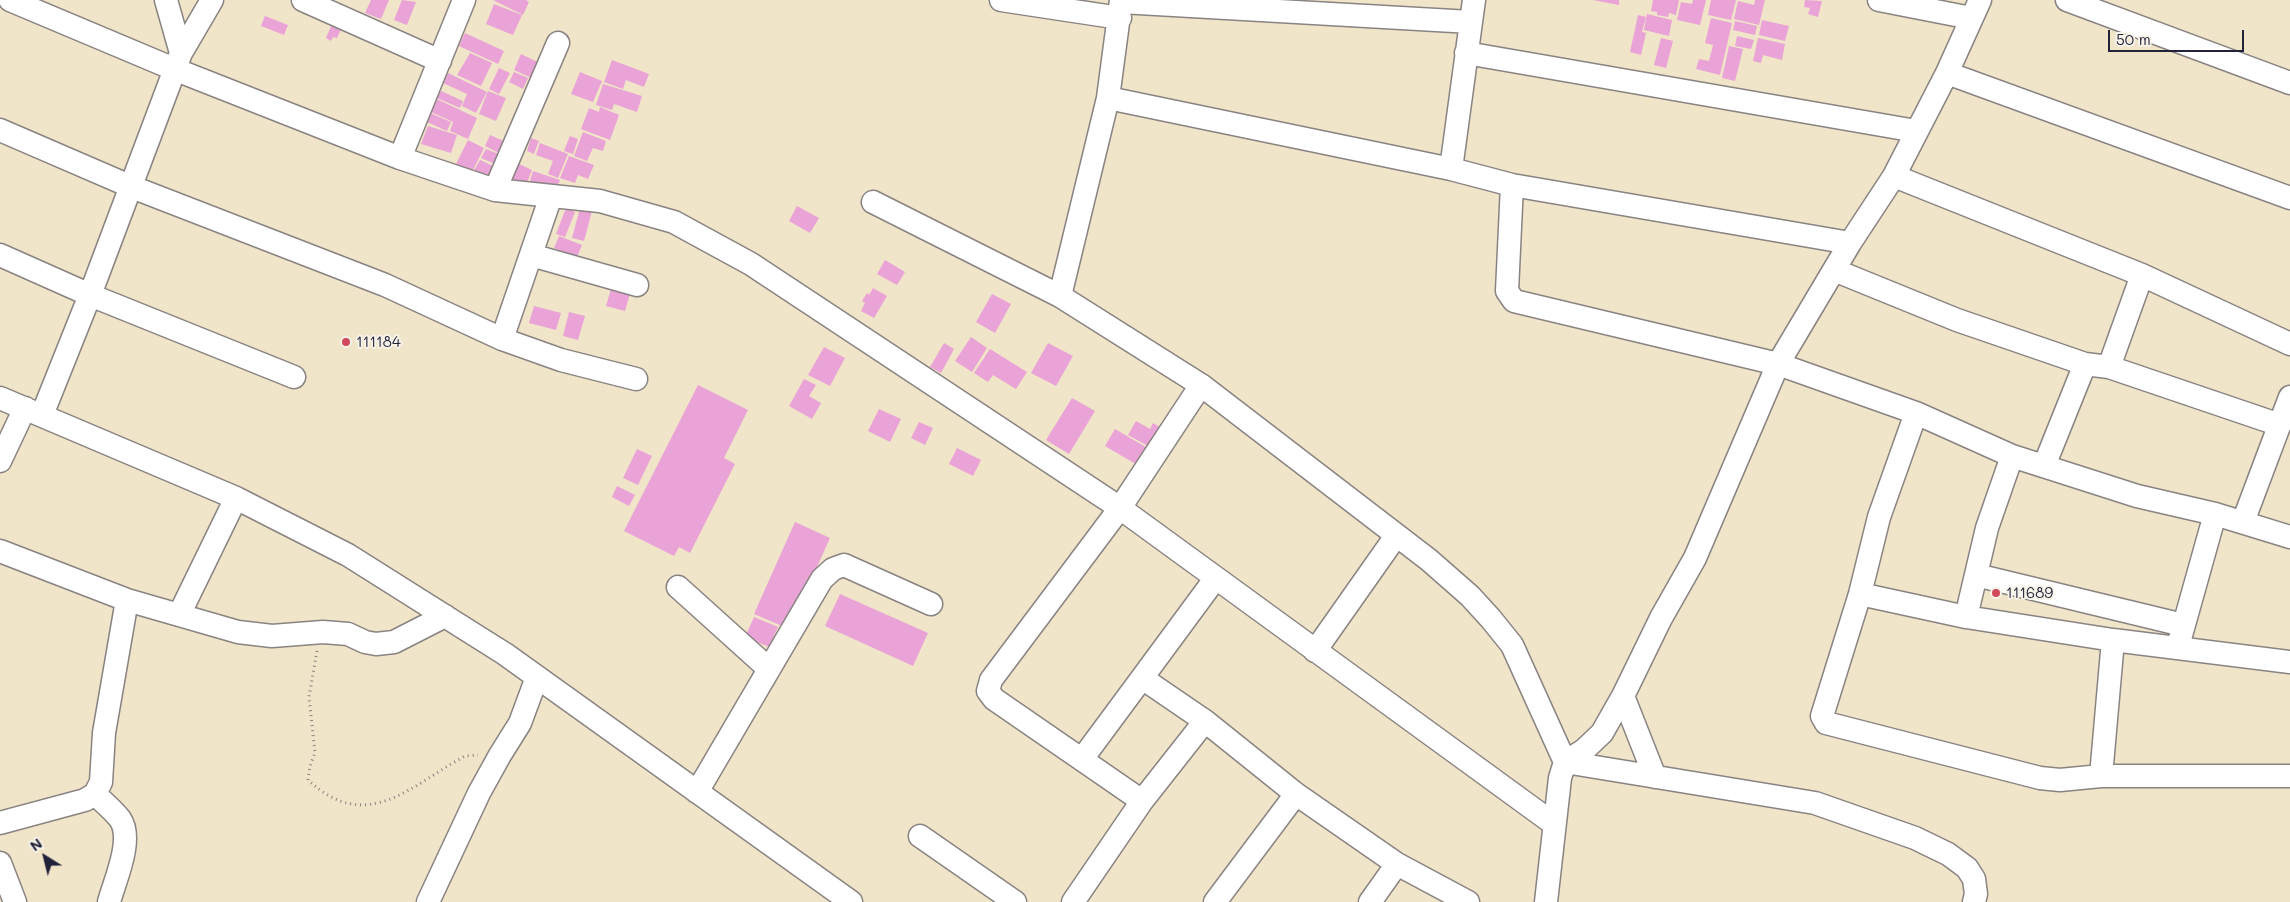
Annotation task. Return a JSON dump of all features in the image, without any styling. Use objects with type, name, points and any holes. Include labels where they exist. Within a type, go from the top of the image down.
[{"type":"street","points":[[10,0],[178,61],[400,158],[495,190],[600,201],[674,222],[751,264],[1120,508],[1554,824]]},
{"type":"street","points":[[166,0],[178,61]]},
{"type":"street","points":[[0,462],[33,411],[90,295],[178,61],[212,0]]},
{"type":"street","points":[[303,0],[440,61]]},
{"type":"street","points":[[400,158],[464,0]]},
{"type":"street","points":[[1001,0],[1471,22]]},
{"type":"street","points":[[1451,169],[1474,0]]},
{"type":"street","points":[[1546,902],[1560,778],[1565,762],[1584,750],[1602,733],[1661,618],[1695,558],[1778,364],[1850,243],[1894,176],[1947,73],[1975,9],[1879,0]]},
{"type":"street","points":[[2067,0],[2290,83]]},
{"type":"street","points":[[1060,296],[1108,98],[1121,7]]},
{"type":"street","points":[[495,190],[558,43]]},
{"type":"street","points":[[1466,53],[1916,130]]},
{"type":"street","points":[[1947,73],[2290,198]]},
{"type":"street","points":[[1108,98],[1451,169],[1512,185],[1850,243]]},
{"type":"street","points":[[0,130],[132,187],[385,285],[502,339],[561,360],[636,379]]},
{"type":"street","points":[[1894,176],[2142,275],[2290,344]]},
{"type":"street","points":[[1512,185],[1507,291],[1514,301],[1778,364],[1916,413],[2012,456],[2137,496],[2215,514],[2290,536]]},
{"type":"street","points":[[502,339],[551,196]]},
{"type":"street","points":[[873,202],[1060,296],[1201,385],[1396,536],[1470,596],[1512,645],[1565,762]]},
{"type":"street","points":[[0,255],[90,295],[294,378]]},
{"type":"street","points":[[530,255],[638,285]]},
{"type":"street","points":[[1834,270],[1957,320],[2085,364],[2109,367],[2280,425]]},
{"type":"street","points":[[2109,367],[2142,275]]},
{"type":"street","points":[[2044,466],[2085,364]]},
{"type":"street","points":[[1142,801],[994,699],[988,691],[991,680],[1120,508],[1201,385]]},
{"type":"street","points":[[0,398],[236,498],[348,555],[506,654],[842,899]]},
{"type":"street","points":[[2243,522],[2290,398]]},
{"type":"street","points":[[1916,413],[1879,517],[1860,594],[1822,716],[1826,723],[2040,778],[2060,780],[2101,776],[2290,776]]},
{"type":"street","points":[[1966,617],[1987,528],[2012,456]]},
{"type":"street","points":[[179,615],[236,498]]},
{"type":"street","points":[[2178,647],[2215,514]]},
{"type":"street","points":[[1315,651],[1396,536]]},
{"type":"street","points":[[0,551],[127,600],[238,632],[272,636],[323,632],[348,634],[365,642],[376,644],[394,642],[445,616]]},
{"type":"street","points":[[697,792],[822,579],[832,569],[844,565],[932,604]]},
{"type":"street","points":[[1976,575],[2183,625]]},
{"type":"street","points":[[1082,759],[1215,579]]},
{"type":"street","points":[[678,587],[769,669]]},
{"type":"street","points":[[1860,594],[1966,617],[2113,640],[2290,662]]},
{"type":"street","points":[[0,822],[85,800],[95,794],[101,782],[104,733],[127,600]]},
{"type":"street","points":[[2101,776],[2113,640]]},
{"type":"street","points":[[428,902],[500,755],[520,723],[537,677]]},
{"type":"street","points":[[1142,678],[1204,721],[1296,794],[1397,864],[1468,902]]},
{"type":"street","points":[[1622,696],[1655,777]]},
{"type":"street","points":[[1073,902],[1142,801],[1204,721]]},
{"type":"street","points":[[1565,762],[1815,803],[1915,838],[1948,854],[1967,868],[1974,879],[1976,894],[1974,902]]},
{"type":"street","points":[[95,794],[120,819],[126,832],[125,844],[109,902]]},
{"type":"street","points":[[1214,902],[1296,794]]},
{"type":"street","points":[[920,836],[1015,902]]},
{"type":"street","points":[[0,863],[15,902]]},
{"type":"street","points":[[1370,902],[1397,864]]},
{"type":"path","points":[[323,632],[309,697],[315,753],[310,766],[308,780],[318,789],[335,799],[364,806],[394,797],[465,756],[500,755]]},
{"type":"building","points":[[371,0],[389,0],[381,19],[365,13]]},
{"type":"building","points":[[402,0],[416,2],[407,25],[394,20]]},
{"type":"building","points":[[493,0],[526,0],[529,2],[523,15]]},
{"type":"building","points":[[1593,0],[1619,0],[1619,5]]},
{"type":"building","points":[[1653,0],[1679,0],[1676,15],[1669,13],[1668,17],[1657,15],[1657,12],[1651,11]]},
{"type":"building","points":[[1693,0],[1706,0],[1700,25],[1677,20],[1681,2],[1692,4]]},
{"type":"building","points":[[1711,0],[1736,0],[1731,20],[1708,15]]},
{"type":"building","points":[[1755,0],[1765,0],[1759,25],[1734,19],[1738,1],[1754,5]]},
{"type":"building","points":[[1805,0],[1822,1],[1818,17],[1808,14],[1810,8],[1804,7]]},
{"type":"building","points":[[494,4],[522,15],[513,35],[486,24]]},
{"type":"building","points":[[1647,14],[1672,20],[1669,36],[1644,30]]},
{"type":"building","points":[[1638,15],[1646,17],[1642,32],[1646,33],[1641,55],[1630,52]]},
{"type":"building","points":[[265,16],[288,25],[284,35],[261,26]]},
{"type":"building","points":[[1711,18],[1732,23],[1720,75],[1696,69],[1699,59],[1709,61],[1713,45],[1705,43]]},
{"type":"building","points":[[334,19],[344,23],[337,38],[333,37],[331,41],[326,38]]},
{"type":"building","points":[[1762,20],[1789,26],[1785,41],[1759,35]]},
{"type":"building","points":[[1735,21],[1757,26],[1755,35],[1733,30]]},
{"type":"building","points":[[465,33],[504,51],[498,64],[459,46]]},
{"type":"building","points":[[1737,36],[1754,40],[1751,49],[1735,46]]},
{"type":"building","points":[[1661,38],[1673,41],[1666,68],[1654,65]]},
{"type":"building","points":[[1758,38],[1785,44],[1782,60],[1763,55],[1761,63],[1753,61]]},
{"type":"building","points":[[1729,46],[1743,49],[1735,81],[1722,78]]},
{"type":"building","points":[[470,53],[492,63],[481,86],[457,75]]},
{"type":"building","points":[[521,54],[546,66],[538,81],[514,70]]},
{"type":"building","points":[[612,60],[649,74],[644,87],[626,80],[623,89],[604,82]]},
{"type":"building","points":[[499,68],[510,73],[499,94],[489,89]]},
{"type":"building","points":[[514,72],[528,78],[523,89],[509,82]]},
{"type":"building","points":[[580,72],[602,81],[593,102],[571,94]]},
{"type":"building","points":[[448,73],[487,92],[476,113],[462,106],[467,94],[443,83]]},
{"type":"building","points":[[603,84],[642,96],[637,112],[614,104],[612,110],[596,105]]},
{"type":"building","points":[[441,91],[463,101],[460,108],[437,98]]},
{"type":"building","points":[[488,91],[506,98],[496,121],[479,114]]},
{"type":"building","points":[[437,99],[477,118],[468,139],[450,131],[453,122],[431,112]]},
{"type":"building","points":[[600,107],[619,115],[610,140],[581,129],[589,108],[599,112]]},
{"type":"building","points":[[430,113],[451,122],[447,131],[427,122]]},
{"type":"building","points":[[428,126],[457,135],[451,153],[421,144]]},
{"type":"building","points":[[583,132],[606,141],[603,151],[593,148],[587,161],[574,156]]},
{"type":"building","points":[[490,135],[513,145],[507,157],[485,146]]},
{"type":"building","points":[[570,136],[578,139],[573,154],[564,151]]},
{"type":"building","points":[[531,138],[539,141],[534,154],[527,151]]},
{"type":"building","points":[[468,140],[484,148],[472,172],[456,164]]},
{"type":"building","points":[[540,143],[568,154],[558,178],[548,174],[553,161],[536,155]]},
{"type":"building","points":[[486,149],[506,157],[502,167],[481,158]]},
{"type":"building","points":[[569,156],[594,165],[588,179],[578,175],[575,183],[560,178]]},
{"type":"building","points":[[480,160],[500,169],[494,182],[473,172]]},
{"type":"building","points":[[519,164],[532,170],[525,188],[511,183]]},
{"type":"building","points":[[533,171],[560,180],[556,190],[530,181]]},
{"type":"building","points":[[797,206],[819,218],[810,233],[789,221]]},
{"type":"building","points":[[566,208],[575,212],[565,237],[556,234]]},
{"type":"building","points":[[580,208],[592,211],[584,241],[572,238]]},
{"type":"building","points":[[559,236],[582,245],[577,257],[554,248]]},
{"type":"building","points":[[885,260],[905,272],[897,285],[877,274]]},
{"type":"building","points":[[613,282],[632,287],[625,311],[606,306]]},
{"type":"building","points":[[873,288],[887,296],[874,318],[861,311],[865,303],[862,301]]},
{"type":"building","points":[[992,294],[1011,304],[995,333],[976,322]]},
{"type":"building","points":[[534,306],[561,313],[556,330],[529,323]]},
{"type":"building","points":[[569,312],[585,316],[578,340],[563,336]]},
{"type":"building","points":[[971,337],[987,348],[972,372],[955,361]]},
{"type":"building","points":[[944,343],[954,349],[941,373],[930,367]]},
{"type":"building","points":[[1048,343],[1073,356],[1056,386],[1031,373]]},
{"type":"building","points":[[824,347],[845,358],[830,386],[808,375]]},
{"type":"building","points":[[990,349],[1027,372],[1016,389],[993,375],[988,382],[974,373]]},
{"type":"building","points":[[804,379],[816,385],[809,396],[821,403],[812,419],[789,406]]},
{"type":"building","points":[[698,385],[748,410],[724,458],[735,464],[690,553],[679,547],[674,556],[624,531]]},
{"type":"building","points":[[1072,398],[1095,411],[1069,454],[1046,440]]},
{"type":"building","points":[[879,409],[901,419],[890,442],[868,431]]},
{"type":"building","points":[[1136,421],[1150,429],[1153,423],[1167,431],[1157,451],[1128,435]]},
{"type":"building","points":[[919,422],[933,428],[925,445],[911,438]]},
{"type":"building","points":[[1115,429],[1149,449],[1139,466],[1105,446]]},
{"type":"building","points":[[957,448],[981,460],[973,476],[949,464]]},
{"type":"building","points":[[637,449],[652,456],[638,485],[623,478]]},
{"type":"building","points":[[617,486],[635,495],[629,506],[612,497]]},
{"type":"building","points":[[795,522],[830,538],[789,629],[754,614]]},
{"type":"building","points":[[840,594],[928,633],[913,666],[825,626]]},
{"type":"building","points":[[754,617],[778,627],[769,647],[745,637]]},
{"type":"place","name":"111184","points":[[346,342]]},
{"type":"place","name":"111689","points":[[1996,593]]}]
